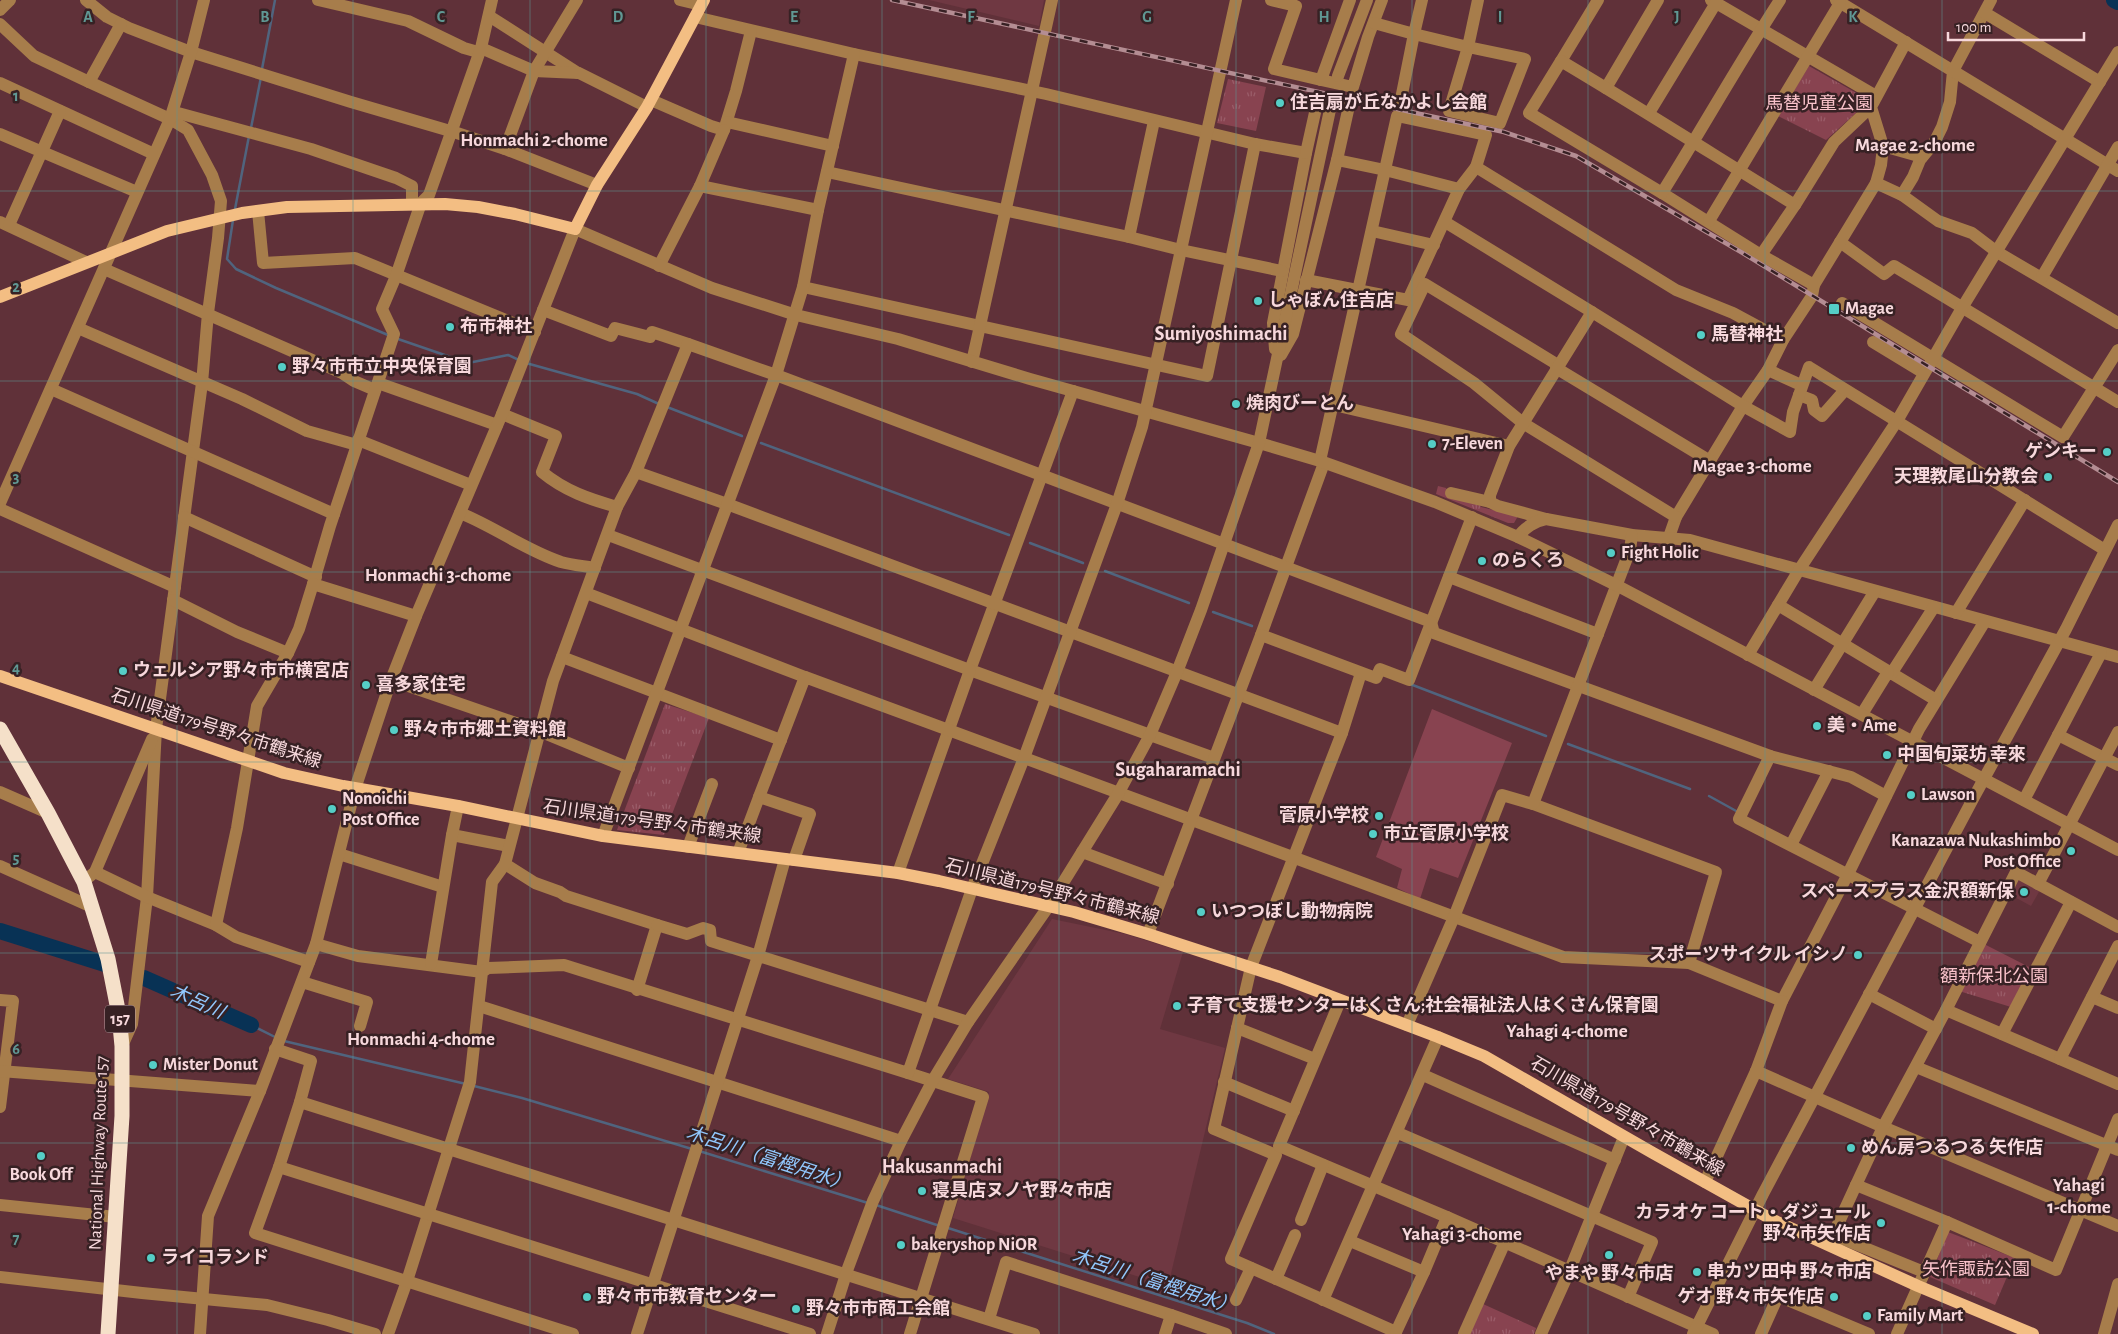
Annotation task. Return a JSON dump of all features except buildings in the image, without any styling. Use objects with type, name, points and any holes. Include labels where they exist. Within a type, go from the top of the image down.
[{"type":"highway","name":"National Highway Route 157","points":[[0,729],[48,813],[89,877],[92,906],[108,959],[120,1015],[122,1080],[116,1217],[108,1334]]},
{"type":"main road","points":[[2,295],[167,231],[229,216],[287,207],[417,203],[478,207],[575,229],[597,185],[649,103],[700,7]]},
{"type":"main road","name":"石川県道179号野々市鶴来線","points":[[0,676],[284,773],[603,836],[898,873],[1048,907],[1148,934],[1251,967],[1484,1056],[1624,1137],[1756,1210],[1918,1286],[2033,1334]]},
{"type":"street","points":[[0,10],[10,0]]},
{"type":"street","points":[[86,0],[107,17],[121,24],[191,52],[505,149],[597,185]]},
{"type":"street","points":[[0,503],[170,119],[191,52],[204,0]]},
{"type":"street","points":[[318,0],[408,20],[464,48],[479,50],[534,70],[579,74]]},
{"type":"street","points":[[417,203],[429,195],[479,50],[492,0]]},
{"type":"street","points":[[505,149],[534,70],[577,0]]},
{"type":"street","points":[[680,0],[751,30],[1255,144],[1306,153]]},
{"type":"street","points":[[972,362],[1052,0]]},
{"type":"street","points":[[908,1073],[928,1010],[972,889],[1024,758],[1045,696],[1117,504],[1146,412],[1154,365],[1208,132],[1236,0]]},
{"type":"street","points":[[1271,0],[1297,3],[1274,69],[1353,87],[1382,0]]},
{"type":"street","points":[[1321,80],[1350,0]]},
{"type":"street","points":[[1338,76],[1367,0]]},
{"type":"street","points":[[1401,99],[1422,0]]},
{"type":"street","points":[[1374,23],[1468,47],[1526,59],[1500,123],[1449,111],[1468,47],[1478,0]]},
{"type":"street","points":[[1598,0],[1529,112],[1709,221],[1761,255],[1814,285]]},
{"type":"street","points":[[1606,88],[1658,0]]},
{"type":"street","points":[[1662,193],[1780,0]]},
{"type":"street","points":[[1902,195],[1913,178],[1922,157],[1934,143],[1942,127],[1950,102],[1953,71],[1991,0]]},
{"type":"street","points":[[1709,221],[1807,58],[1838,1],[2113,168]]},
{"type":"street","points":[[1649,113],[1714,2],[1807,58],[1873,101],[1883,146],[1881,165],[1876,183],[1814,285],[1812,296],[1783,340],[1768,370],[1743,406],[1676,516],[1669,537]]},
{"type":"street","points":[[1985,13],[2100,82]]},
{"type":"street","points":[[489,16],[546,50],[579,74],[649,103],[703,123],[833,146]]},
{"type":"street","points":[[0,24],[34,56],[170,119],[188,130],[212,175],[220,201],[229,216],[218,238],[208,313],[202,383],[156,729],[147,896],[132,1024],[122,1046]]},
{"type":"street","points":[[89,82],[121,24]]},
{"type":"street","points":[[659,266],[700,186],[726,126],[751,30]]},
{"type":"street","points":[[1761,255],[1834,142],[1873,101],[1906,42]]},
{"type":"street","points":[[1748,655],[1799,570],[1897,422],[1962,308],[2118,52]]},
{"type":"street","points":[[603,836],[726,504],[776,376],[796,315],[854,54]]},
{"type":"street","points":[[1561,61],[1649,113],[1795,205]]},
{"type":"street","points":[[0,83],[154,154]]},
{"type":"street","points":[[1318,99],[1334,102],[1349,106],[1294,334],[1276,363],[1273,323],[1306,153],[1318,99]]},
{"type":"street","points":[[827,1334],[870,1208],[900,1141],[933,1080],[968,1022],[1048,907],[1118,794],[1150,735],[1177,672],[1259,443],[1331,105]]},
{"type":"street","points":[[60,112],[43,152],[4,224],[86,262]]},
{"type":"street","points":[[170,119],[178,114],[311,149],[396,178],[412,186],[417,203],[396,276],[382,309],[393,338],[334,514],[299,629],[288,653],[257,706],[216,925]]},
{"type":"street","points":[[1148,934],[1192,820],[1237,694],[1287,567],[1322,462],[1397,116],[1486,135],[1476,167],[1458,189],[1434,245],[1402,334],[1474,383],[1523,423],[1676,516]]},
{"type":"street","points":[[1129,237],[1154,120]]},
{"type":"street","points":[[0,134],[138,192]]},
{"type":"street","points":[[803,287],[1207,376],[1255,144]]},
{"type":"street","points":[[1883,146],[1922,157]]},
{"type":"street","points":[[2042,277],[2113,168],[2118,148]]},
{"type":"street","points":[[1337,160],[1458,189]]},
{"type":"street","points":[[1476,167],[1676,290],[1733,313],[1783,340]]},
{"type":"street","points":[[827,172],[1282,271]]},
{"type":"street","points":[[1876,183],[1902,195],[1938,221],[1972,234],[1997,252],[2118,323]]},
{"type":"street","points":[[700,186],[818,210]]},
{"type":"street","points":[[258,211],[263,263],[355,258],[535,332]]},
{"type":"street","points":[[1445,222],[1743,406],[1790,432],[1793,412],[1809,367],[2024,500],[2110,548]]},
{"type":"street","points":[[200,1334],[208,1216],[260,1091],[310,962],[355,788],[391,680],[416,616],[500,420],[575,229],[712,288],[796,315],[898,339],[972,362],[1259,443],[1322,462],[1472,517],[1518,537],[1616,585],[2118,850]]},
{"type":"street","points":[[1372,231],[1434,245]]},
{"type":"street","points":[[1840,242],[1884,274],[1894,266],[2118,402]]},
{"type":"street","points":[[104,269],[342,372],[354,381],[556,436],[542,472],[556,483],[579,496],[617,507]]},
{"type":"street","points":[[1306,280],[1359,289],[1412,302]]},
{"type":"street","points":[[1412,302],[1425,284],[1710,461]]},
{"type":"street","points":[[1842,303],[2063,436],[2118,350]]},
{"type":"street","points":[[543,310],[611,336],[615,328],[650,337],[652,332],[688,344],[1431,622]]},
{"type":"street","points":[[1490,502],[1490,495],[1509,446],[1592,312]]},
{"type":"street","points":[[78,328],[242,399],[307,431],[358,442],[471,485]]},
{"type":"street","points":[[1873,342],[1924,373]]},
{"type":"street","points":[[388,1334],[407,1281],[469,1086],[492,882],[505,864],[539,731],[562,657],[617,507],[636,472],[688,344]]},
{"type":"street","points":[[1768,370],[1800,390],[1812,400],[1814,410],[1822,416],[1845,390]]},
{"type":"street","points":[[51,389],[334,514]]},
{"type":"street","points":[[898,873],[948,730],[1073,391]]},
{"type":"street","points":[[1334,405],[1509,446]]},
{"type":"street","points":[[636,472],[1342,733]]},
{"type":"street","points":[[1451,493],[1490,502],[1498,506],[1546,519],[1632,535],[1690,540],[2118,657]]},
{"type":"street","points":[[1956,613],[2024,500]]},
{"type":"street","points":[[0,509],[175,587]]},
{"type":"street","points":[[460,513],[492,527],[527,547],[562,562],[596,568]]},
{"type":"street","points":[[184,517],[314,580],[416,616]]},
{"type":"street","points":[[1261,635],[1376,678],[1380,669],[1409,680],[1472,517]]},
{"type":"street","points":[[1518,537],[1521,532],[1536,522],[1546,519]]},
{"type":"street","points":[[1695,1330],[1869,994],[2110,548],[2118,525]]},
{"type":"street","points":[[608,535],[970,670],[1214,758]]},
{"type":"street","points":[[1533,804],[1630,550],[1632,535]]},
{"type":"street","points":[[1449,577],[1598,634]]},
{"type":"street","points":[[1814,690],[1875,591]]},
{"type":"street","points":[[586,593],[1118,794],[1563,958],[1689,963],[1782,1001]]},
{"type":"street","points":[[173,600],[237,632],[288,653]]},
{"type":"street","points":[[1778,604],[1936,700]]},
{"type":"street","points":[[1862,714],[1934,607]]},
{"type":"street","points":[[1705,1182],[1756,1071],[1782,1001],[1848,874],[1913,742],[1936,700],[1985,621]]},
{"type":"street","points":[[1431,622],[1434,633],[1770,756],[1851,777],[1886,796]]},
{"type":"street","points":[[2024,800],[2101,653]]},
{"type":"street","points":[[562,657],[781,740]]},
{"type":"street","points":[[1361,673],[1342,733],[1251,967],[1214,1130],[1323,1165],[1504,1242],[1628,1297],[1695,1330],[1713,1334]]},
{"type":"street","points":[[738,853],[805,677]]},
{"type":"street","points":[[391,680],[539,731],[628,768]]},
{"type":"street","points":[[156,729],[89,877],[147,896],[216,925],[236,937],[310,962]]},
{"type":"street","points":[[2038,884],[2118,732]]},
{"type":"street","points":[[2058,734],[2118,765]]},
{"type":"street","points":[[1770,756],[1739,818],[1980,942]]},
{"type":"street","points":[[1791,845],[1828,771]]},
{"type":"street","points":[[688,847],[712,784]]},
{"type":"street","points":[[0,792],[48,813]]},
{"type":"street","points":[[1407,1025],[1454,917],[1502,795],[1533,804],[1716,872],[1689,963]]},
{"type":"street","points":[[637,1334],[736,1020],[789,860],[810,814],[759,797]]},
{"type":"street","points":[[431,964],[458,806]]},
{"type":"street","points":[[452,835],[509,846]]},
{"type":"street","points":[[1082,852],[1168,884]]},
{"type":"street","points":[[338,854],[443,887]]},
{"type":"street","points":[[505,864],[535,883],[566,896],[687,934],[703,928],[710,930],[711,941],[968,1022]]},
{"type":"street","points":[[0,866],[92,906]]},
{"type":"street","points":[[1924,1272],[1833,1235],[1883,1128],[1946,1010],[2016,872],[2118,927]]},
{"type":"street","points":[[2002,1034],[2071,902]]},
{"type":"street","points":[[637,990],[657,925]]},
{"type":"street","points":[[316,944],[358,956],[482,972],[488,968],[564,965],[637,990],[983,1097],[910,1334]]},
{"type":"street","points":[[2060,1059],[2118,946]]},
{"type":"street","points":[[302,982],[367,1002],[360,1026]]},
{"type":"street","points":[[1869,994],[1936,1029]]},
{"type":"street","points":[[2092,997],[2118,1008]]},
{"type":"street","points":[[0,1000],[13,1001],[2,1071],[0,1107]]},
{"type":"street","points":[[1340,1001],[1231,1259],[1395,1333],[1424,1272],[1447,1217]]},
{"type":"street","points":[[479,1006],[900,1141]]},
{"type":"street","points":[[1946,1010],[2118,1084]]},
{"type":"street","points":[[1237,1028],[1316,1059]]},
{"type":"street","points":[[1324,1300],[1438,1037]]},
{"type":"street","points":[[278,1043],[311,1061],[279,1167],[255,1233],[573,1334]]},
{"type":"street","points":[[1916,1067],[2112,1148]]},
{"type":"street","points":[[2,1071],[260,1091]]},
{"type":"street","points":[[1756,1071],[1883,1128],[2118,1226]]},
{"type":"street","points":[[1423,1075],[1615,1160]]},
{"type":"street","points":[[1224,1082],[1294,1111]]},
{"type":"street","points":[[300,1102],[1034,1334]]},
{"type":"street","points":[[1856,1185],[1947,1222],[2056,1270],[2081,1210],[2112,1148],[2118,1119]]},
{"type":"street","points":[[1398,1133],[1652,1242],[1628,1297]]},
{"type":"street","points":[[1541,1334],[1569,1272],[1624,1137]]},
{"type":"street","points":[[1300,1220],[1323,1165]]},
{"type":"street","points":[[279,1167],[429,1212],[810,1334]]},
{"type":"street","points":[[0,1206],[116,1217]]},
{"type":"street","points":[[1897,1334],[1947,1222]]},
{"type":"street","points":[[1276,1279],[1295,1235]]},
{"type":"street","points":[[1350,1241],[1424,1272]]},
{"type":"street","points":[[1464,1334],[1504,1242]]},
{"type":"street","points":[[989,1319],[1006,1262],[1170,1314],[1226,1334]]},
{"type":"street","points":[[1236,1300],[1251,1268]]},
{"type":"street","points":[[0,1277],[267,1305],[375,1334]]},
{"type":"street","points":[[2104,1334],[2118,1284]]},
{"type":"street","points":[[1761,1334],[1778,1296],[1869,1334]]},
{"type":"street","points":[[1165,1334],[1170,1314]]},
{"type":"shaded area","points":[[929,0],[1044,0],[1039,26]]},
{"type":"shaded area","name":"スペースプラス金沢額新保","points":[[2021,880],[2040,890],[2031,906],[2009,894],[2016,881]]},
{"type":"shaded area","points":[[1052,919],[1125,934],[1183,952],[1160,1029],[1225,1048],[1168,1286],[953,1218],[989,1092],[948,1079]]},
{"type":"green space","name":"馬替児童公園","points":[[1809,66],[1867,99],[1866,104],[1826,140],[1778,116]]},
{"type":"green space","points":[[1228,79],[1266,87],[1256,131],[1217,123]]},
{"type":"green space","points":[[1438,486],[1446,488],[1450,496],[1478,503],[1481,507],[1518,516],[1514,523],[1508,523],[1436,494]]},
{"type":"green space","points":[[665,704],[709,718],[664,835],[617,830]]},
{"type":"green space","points":[[1432,709],[1512,743],[1458,878],[1430,868],[1420,899],[1397,888],[1402,869],[1376,857]]},
{"type":"green space","name":"額新保北公園","points":[[1984,944],[2031,968],[2011,1007],[1959,991]]},
{"type":"green space","name":"矢作諏訪公園","points":[[1948,1232],[2015,1258],[1995,1305],[1930,1277]]},
{"type":"green space","points":[[1483,1304],[1536,1328],[1534,1334],[1470,1334]]},
{"type":"waterway","points":[[262,69],[275,0]]},
{"type":"waterway","points":[[2114,0],[2118,2]]},
{"type":"waterway","points":[[251,128],[261,77]]},
{"type":"waterway","points":[[235,209],[249,136]]},
{"type":"waterway","points":[[233,220],[227,259],[236,269],[388,335]]},
{"type":"waterway","points":[[398,339],[468,363],[508,355],[519,360]]},
{"type":"waterway","points":[[526,363],[637,394],[659,404]]},
{"type":"waterway","points":[[667,407],[742,436]]},
{"type":"waterway","points":[[761,443],[1009,535]]},
{"type":"waterway","points":[[1030,543],[1083,563]]},
{"type":"waterway","points":[[1105,571],[1189,603]]},
{"type":"waterway","points":[[1213,612],[1252,626]]},
{"type":"waterway","points":[[1410,684],[1546,736]]},
{"type":"waterway","points":[[1568,744],[1690,789]]},
{"type":"waterway","points":[[1709,796],[1738,812]]},
{"type":"waterway","name":"木呂川","points":[[0,931],[105,964]]},
{"type":"waterway","name":"木呂川","points":[[144,978],[251,1025]]},
{"type":"waterway","name":"木呂川（富樫用水）","points":[[251,1025],[277,1038]]},
{"type":"waterway","name":"木呂川（富樫用水）","points":[[284,1041],[466,1084]]},
{"type":"waterway","name":"木呂川（富樫用水）","points":[[474,1086],[522,1098],[692,1149]]},
{"type":"waterway","name":"木呂川（富樫用水）","points":[[699,1151],[868,1203]]},
{"type":"waterway","name":"木呂川（富樫用水）","points":[[876,1205],[940,1226]]},
{"type":"waterway","name":"木呂川（富樫用水）","points":[[948,1228],[1247,1323],[1274,1334]]},
{"type":"tunnel","points":[[1331,105],[1338,76]]},
{"type":"railway","points":[[892,0],[1504,132],[1576,156],[1741,252],[2118,482]]},
{"type":"place","name":"住吉扇が丘なかよし会館","points":[[1280,103]]},
{"type":"place","name":"しゃぼん住吉店","points":[[1258,301]]},
{"type":"place","name":"Magae","points":[[1834,309]]},
{"type":"place","name":"布市神社","points":[[450,327]]},
{"type":"place","name":"馬替神社","points":[[1701,335]]},
{"type":"place","name":"野々市市立中央保育園","points":[[282,367]]},
{"type":"place","name":"焼肉びーとん","points":[[1236,404]]},
{"type":"place","name":"7-Eleven","points":[[1432,444]]},
{"type":"place","name":"ゲンキー","points":[[2107,452]]},
{"type":"place","name":"天理教尾山分教会","points":[[2048,477]]},
{"type":"place","name":"Fight Holic","points":[[1611,553]]},
{"type":"place","name":"のらくろ","points":[[1482,561]]},
{"type":"place","name":"ウェルシア野々市市横宮店","points":[[123,671]]},
{"type":"place","name":"喜多家住宅","points":[[366,685]]},
{"type":"place","name":"美・Ame","points":[[1817,726]]},
{"type":"place","name":"野々市市郷土資料館","points":[[394,730]]},
{"type":"place","name":"中国旬菜坊 幸來","points":[[1887,755]]},
{"type":"place","name":"Lawson","points":[[1911,795]]},
{"type":"place","name":"Nonoichi Post Office","points":[[332,809]]},
{"type":"place","name":"菅原小学校","points":[[1379,816]]},
{"type":"place","name":"市立菅原小学校","points":[[1373,834]]},
{"type":"place","name":"Kanazawa Nukashimbo Post Office","points":[[2071,851]]},
{"type":"place","name":"スペースプラス金沢額新保","points":[[2024,892]]},
{"type":"place","name":"いつつぼし動物病院","points":[[1201,912]]},
{"type":"place","name":"スポーツサイクル イシノ","points":[[1858,955]]},
{"type":"place","name":"子育て支援センターはくさん;社会福祉法人はくさん保育園","points":[[1177,1006]]},
{"type":"place","name":"Mister Donut","points":[[153,1065]]},
{"type":"place","name":"めん房つるつる 矢作店","points":[[1851,1148]]},
{"type":"place","name":"Book Off","points":[[41,1156]]},
{"type":"place","name":"寝具店ヌノヤ野々市店","points":[[922,1191]]},
{"type":"place","name":"カラオケ コート・ダジュール 野々市矢作店","points":[[1881,1223]]},
{"type":"place","name":"bakeryshop NiOR","points":[[901,1245]]},
{"type":"place","name":"やまや 野々市店","points":[[1609,1255]]},
{"type":"place","name":"ライコランド","points":[[151,1258]]},
{"type":"place","name":"串カツ田中 野々市店","points":[[1697,1272]]},
{"type":"place","name":"野々市市教育センター","points":[[587,1297]]},
{"type":"place","name":"ゲオ 野々市矢作店","points":[[1834,1297]]},
{"type":"place","name":"野々市市商工会館","points":[[796,1309]]},
{"type":"place","name":"Family Mart","points":[[1867,1316]]},
{"type":"district","name":"Honmachi 2-chome","points":[[534,140]]},
{"type":"district","name":"Magae 2-chome","points":[[1915,145]]},
{"type":"district","name":"Sumiyoshimachi","points":[[1221,334]]},
{"type":"district","name":"Magae 3-chome","points":[[1752,466]]},
{"type":"district","name":"Honmachi 3-chome","points":[[438,575]]},
{"type":"district","name":"Sugaharamachi","points":[[1178,770]]},
{"type":"district","name":"Yahagi 4-chome","points":[[1567,1031]]},
{"type":"district","name":"Honmachi 4-chome","points":[[421,1039]]},
{"type":"district","name":"Hakusanmachi","points":[[942,1167]]},
{"type":"district","name":"Yahagi 1-chome","points":[[2079,1196]]},
{"type":"district","name":"Yahagi 3-chome","points":[[1462,1234]]}]
